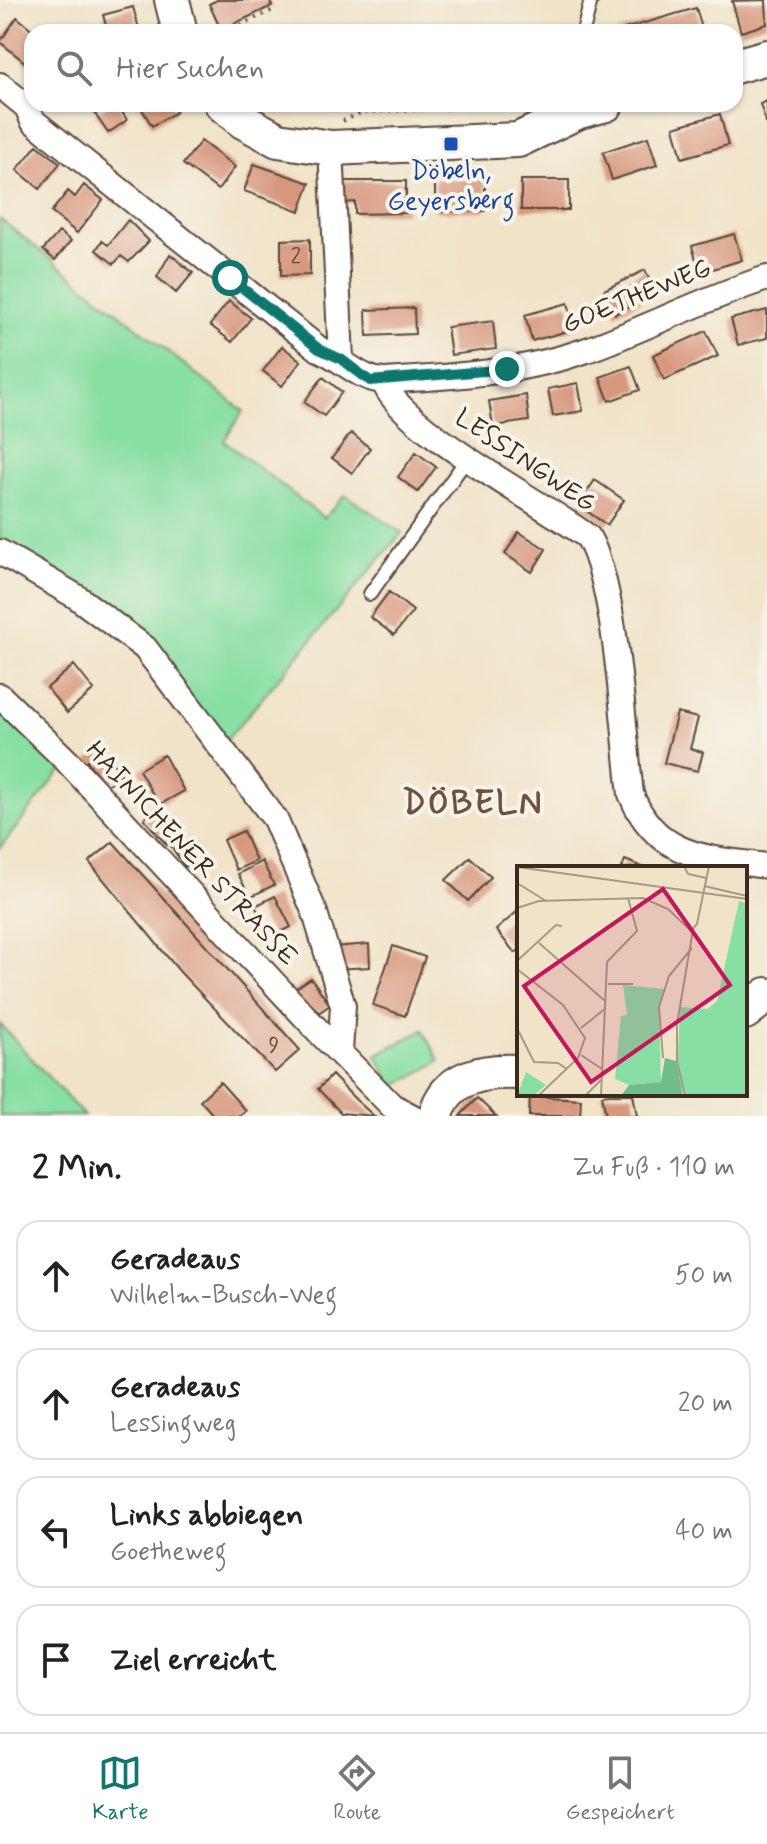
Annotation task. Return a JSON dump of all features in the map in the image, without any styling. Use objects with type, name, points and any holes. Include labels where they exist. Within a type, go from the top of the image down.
[{"type":"main road","points":[[172,0],[178,24]]},
{"type":"main road","points":[[743,64],[767,57]]},
{"type":"main road","points":[[232,112],[278,140],[331,148],[518,140],[576,112]]},
{"type":"main road","points":[[747,1010],[767,995]]},
{"type":"main road","points":[[436,1116],[445,1094],[472,1076],[489,1071],[517,1072]]},
{"type":"street","name":"LESSINGWEG","points":[[0,85],[24,101]]},
{"type":"street","name":"LESSINGWEG","points":[[31,112],[33,121],[319,349],[341,359],[370,381],[384,381],[392,400],[467,459],[588,537],[594,548],[609,614],[631,794],[641,820],[671,845],[697,857],[767,866]]},
{"type":"street","points":[[331,148],[341,359]]},
{"type":"street","name":"GOETHEWEG","points":[[384,381],[507,369],[581,352],[716,294],[767,278]]},
{"type":"street","name":"HAINICHENER STRASSE","points":[[0,552],[77,597],[145,648],[275,819],[315,913],[343,1006],[340,1051]]},
{"type":"street","name":"HAINICHENER STRASSE","points":[[0,696],[68,762],[392,1106],[411,1116]]},
{"type":"lane","points":[[585,24],[591,0]]},
{"type":"lane","points":[[370,594],[467,459]]},
{"type":"path","points":[[243,24],[275,9]]},
{"type":"path","points":[[331,148],[339,124],[362,112]]},
{"type":"green space","points":[[0,219],[243,411],[224,441],[324,518],[345,495],[402,533],[219,749],[145,648],[0,551]]},
{"type":"green space","points":[[0,696],[68,762],[0,848]]},
{"type":"green space","points":[[0,1024],[84,1116],[0,1116]]},
{"type":"green space","points":[[423,1030],[440,1061],[394,1087],[376,1055]]},
{"type":"building","points":[[217,0],[269,0],[272,6],[234,24],[218,24],[209,4]]},
{"type":"building","points":[[766,0],[767,24],[743,31],[743,24],[739,24],[732,1]]},
{"type":"building","points":[[133,7],[138,24],[106,24],[103,15]]},
{"type":"building","points":[[696,8],[701,24],[641,24]]},
{"type":"building","points":[[17,17],[25,24],[24,62],[0,42]]},
{"type":"building","points":[[767,101],[767,123],[766,123],[760,104]]},
{"type":"building","points":[[122,112],[127,120],[108,133],[95,114]]},
{"type":"building","points":[[144,112],[176,112],[152,126]]},
{"type":"building","points":[[720,114],[728,145],[682,158],[674,127]]},
{"type":"building","points":[[648,137],[657,165],[612,180],[603,152]]},
{"type":"building","points":[[201,141],[235,167],[218,190],[183,164]]},
{"type":"building","points":[[37,145],[60,163],[40,189],[17,170]]},
{"type":"building","points":[[254,164],[310,183],[300,211],[244,191]]},
{"type":"building","points":[[485,178],[485,211],[435,212],[435,179]]},
{"type":"building","points":[[521,180],[569,180],[569,210],[521,210]]},
{"type":"building","points":[[342,181],[406,181],[406,213],[355,214],[355,202],[342,203]]},
{"type":"building","points":[[84,185],[103,200],[77,233],[51,212],[68,191],[75,197]]},
{"type":"building","points":[[128,220],[149,241],[129,262],[121,256],[114,264],[96,250],[102,241],[108,245]]},
{"type":"building","points":[[59,232],[71,241],[55,260],[43,250]]},
{"type":"building","points":[[734,234],[742,260],[700,273],[692,246]]},
{"type":"building","points":[[310,239],[310,275],[281,276],[281,240]]},
{"type":"building","points":[[170,254],[193,273],[176,293],[157,277]]},
{"type":"building","points":[[645,270],[656,294],[615,314],[604,290]]},
{"type":"building","points":[[229,301],[251,318],[232,342],[210,325]]},
{"type":"building","points":[[568,303],[575,329],[532,341],[525,315]]},
{"type":"building","points":[[414,308],[415,334],[367,336],[366,310]]},
{"type":"building","points":[[767,310],[767,338],[738,345],[731,319]]},
{"type":"building","points":[[493,321],[496,349],[451,355],[447,327]]},
{"type":"building","points":[[706,331],[718,356],[664,380],[653,355]]},
{"type":"building","points":[[282,346],[301,361],[282,386],[263,371]]},
{"type":"building","points":[[631,366],[640,390],[609,401],[600,377]]},
{"type":"building","points":[[323,377],[342,392],[324,416],[304,402]]},
{"type":"building","points":[[578,383],[583,411],[553,416],[548,389]]},
{"type":"building","points":[[526,395],[529,421],[493,426],[489,401]]},
{"type":"building","points":[[351,433],[370,448],[352,473],[332,458]]},
{"type":"building","points":[[416,452],[436,467],[418,492],[398,477]]},
{"type":"building","points":[[595,480],[624,500],[607,525],[578,505]]},
{"type":"building","points":[[519,532],[546,549],[532,572],[505,554]]},
{"type":"building","points":[[389,592],[413,611],[394,635],[370,617]]},
{"type":"building","points":[[74,665],[94,690],[67,713],[47,688]]},
{"type":"building","points":[[677,713],[698,718],[690,749],[703,752],[698,771],[664,763]]},
{"type":"building","points":[[102,749],[121,774],[106,786],[87,761]]},
{"type":"building","points":[[164,755],[184,791],[159,805],[139,770]]},
{"type":"building","points":[[157,808],[190,847],[194,844],[201,854],[185,867],[169,843],[167,845],[144,819]]},
{"type":"building","points":[[243,831],[256,861],[236,870],[223,840]]},
{"type":"building","points":[[113,842],[300,1050],[275,1072],[180,972],[89,862]]},
{"type":"building","points":[[470,857],[491,877],[468,901],[446,880]]},
{"type":"building","points":[[625,860],[639,866],[623,866]]},
{"type":"building","points":[[262,861],[274,885],[250,897],[238,874]]},
{"type":"building","points":[[275,896],[291,927],[271,937],[255,906]]},
{"type":"building","points":[[517,912],[517,952],[515,953],[496,930]]},
{"type":"building","points":[[369,944],[370,967],[334,969],[333,947]]},
{"type":"building","points":[[393,946],[425,957],[405,1016],[373,1005]]},
{"type":"building","points":[[311,978],[330,1005],[311,1018],[292,991]]},
{"type":"building","points":[[332,1075],[374,1116],[341,1113],[318,1089]]},
{"type":"building","points":[[220,1082],[246,1111],[240,1116],[214,1116],[200,1100]]},
{"type":"building","points":[[530,1096],[581,1099],[580,1116],[529,1116]]},
{"type":"building","points":[[602,1096],[633,1096],[637,1116],[606,1116]]},
{"type":"building","points":[[477,1098],[496,1116],[460,1116]]},
{"type":"place","name":"Döbeln, Geyersberg","points":[[451,144]]},
{"type":"district","name":"DÖBELN","points":[[473,803]]},
{"type":"route","points":[[230,278],[319,349],[341,359],[370,381],[507,369]]}]
